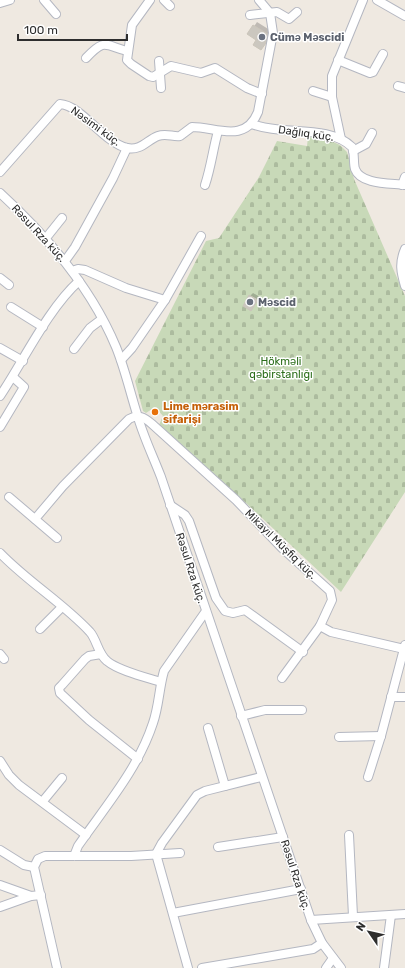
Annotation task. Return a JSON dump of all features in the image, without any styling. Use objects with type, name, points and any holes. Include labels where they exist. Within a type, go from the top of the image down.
[{"type":"street","points":[[0,3],[10,0]]},
{"type":"street","points":[[44,0],[56,14]]},
{"type":"street","points":[[150,0],[132,25],[127,51],[127,60],[131,64],[153,77],[171,66],[202,73],[215,68],[247,88],[262,94]]},
{"type":"street","points":[[252,124],[258,112],[273,34],[270,13],[260,0]]},
{"type":"street","points":[[341,139],[332,97],[332,76],[363,0]]},
{"type":"street","points":[[377,0],[405,16]]},
{"type":"street","points":[[250,15],[277,12],[289,19],[297,12]]},
{"type":"street","points":[[86,58],[97,46],[102,44],[127,51]]},
{"type":"street","points":[[338,60],[370,73],[373,72],[383,54]]},
{"type":"street","points":[[159,61],[161,88]]},
{"type":"street","points":[[313,91],[332,97]]},
{"type":"street","name":"Nəsimi küç.","points":[[0,172],[60,104],[70,107],[113,141],[127,148],[140,147],[163,135],[180,136],[192,127],[218,131],[243,130],[252,124]]},
{"type":"street","name":"Dağlıq küç.","points":[[252,124],[266,128],[326,134],[348,143],[353,151]]},
{"type":"street","points":[[205,185],[211,166],[211,159],[218,131]]},
{"type":"street","points":[[372,133],[366,144],[353,151],[356,171],[361,176],[378,182],[404,182]]},
{"type":"street","points":[[65,261],[75,247],[110,185],[127,148]]},
{"type":"street","name":"Rəsul Rza küç.","points":[[2,198],[46,238],[65,261],[102,319],[121,360],[137,416],[170,505],[261,777],[311,920],[322,943],[341,968]]},
{"type":"street","points":[[46,238],[62,218]]},
{"type":"street","points":[[121,360],[132,348],[165,300],[201,236]]},
{"type":"street","points":[[405,249],[400,265],[400,272],[405,286]]},
{"type":"street","points":[[72,271],[78,269],[85,270],[126,288],[165,300]]},
{"type":"street","points":[[0,278],[9,285]]},
{"type":"street","points":[[0,396],[43,327],[67,292],[79,281]]},
{"type":"street","points":[[11,307],[43,327]]},
{"type":"street","points":[[74,349],[90,328],[102,319]]},
{"type":"street","points":[[0,348],[23,361]]},
{"type":"street","points":[[0,427],[24,387],[13,377]]},
{"type":"street","points":[[35,519],[62,486],[129,419],[137,416]]},
{"type":"street","name":"Mikayıl Müşfiq küç.","points":[[137,416],[152,424],[236,500],[282,548],[330,591],[332,600],[320,626],[303,652],[282,678]]},
{"type":"street","points":[[9,497],[57,538]]},
{"type":"street","points":[[170,505],[185,515],[189,521],[216,598],[225,611],[233,613],[245,610],[303,652]]},
{"type":"street","points":[[0,553],[25,578],[62,607],[91,633],[101,654],[111,664],[161,682]]},
{"type":"street","points":[[40,629],[62,607]]},
{"type":"street","points":[[74,856],[78,846],[138,759],[154,722],[161,682],[169,663],[206,611]]},
{"type":"street","points":[[320,626],[331,632],[404,647],[381,736],[368,777]]},
{"type":"street","points":[[101,654],[89,656],[85,659],[62,685],[60,688],[60,693],[89,720],[138,759]]},
{"type":"street","points":[[391,697],[405,697]]},
{"type":"street","points":[[241,716],[265,710],[302,710]]},
{"type":"street","points":[[208,728],[226,786]]},
{"type":"street","points":[[339,737],[381,736]]},
{"type":"street","points":[[0,761],[9,775],[19,785],[86,835]]},
{"type":"street","points":[[188,968],[156,854],[162,843],[197,795],[205,791],[261,777]]},
{"type":"street","points":[[43,802],[62,778]]},
{"type":"street","points":[[349,835],[353,916]]},
{"type":"street","points":[[218,847],[283,837]]},
{"type":"street","points":[[0,850],[24,865],[34,867]]},
{"type":"street","points":[[56,968],[34,867],[38,859],[41,857],[180,853]]},
{"type":"street","points":[[0,885],[31,896]]},
{"type":"street","points":[[173,913],[301,889]]},
{"type":"street","points":[[0,907],[31,896],[40,895]]},
{"type":"street","points":[[311,920],[353,916],[405,914]]},
{"type":"street","points":[[384,968],[391,915]]},
{"type":"street","points":[[202,968],[313,948],[322,943]]},
{"type":"street","points":[[326,968],[333,958]]},
{"type":"green space","name":"Hökməli qəbirstanlığı","points":[[308,137],[322,137],[340,145],[347,152],[354,179],[405,296],[405,492],[341,592],[247,504],[159,425],[163,416],[155,407],[146,413],[143,411],[135,381],[206,241],[219,238],[259,177],[277,141],[307,146]]},
{"type":"building","points":[[253,25],[271,36],[261,50],[253,45],[256,40],[247,34]]},
{"type":"building","points":[[249,295],[258,300],[251,311],[243,306]]},
{"type":"place","name":"Cümə Məscidi","points":[[262,37]]},
{"type":"place","name":"Məscid","points":[[250,302]]},
{"type":"place","name":"Lime mərasim sifarişi","points":[[155,412]]}]
